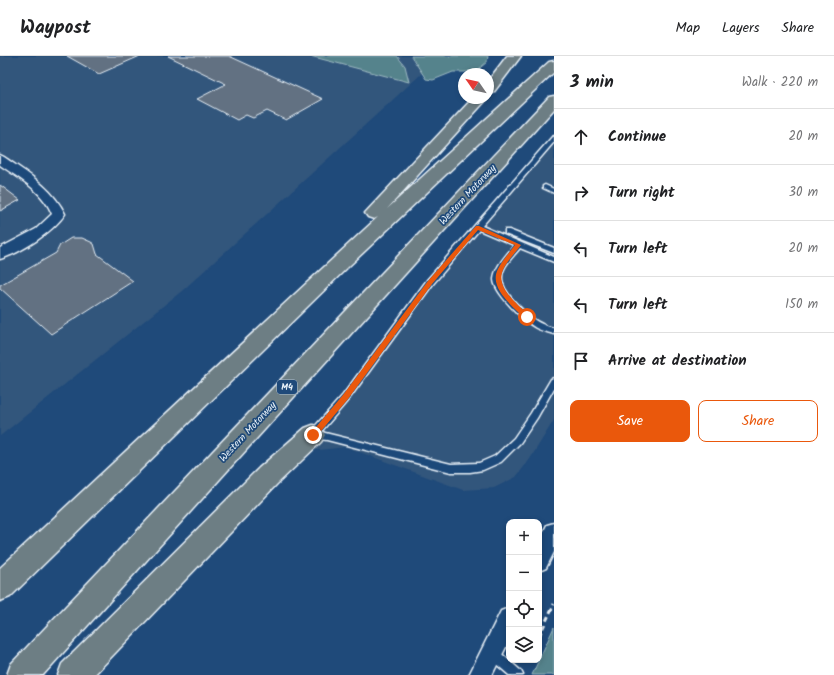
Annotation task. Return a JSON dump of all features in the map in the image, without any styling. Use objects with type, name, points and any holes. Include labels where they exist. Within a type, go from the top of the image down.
[{"type":"highway","points":[[494,82],[514,56]]},
{"type":"highway","points":[[0,587],[342,261],[554,65]]},
{"type":"highway","name":"Western Motorway","points":[[22,675],[145,540],[554,100]]},
{"type":"highway","points":[[342,261],[338,249],[366,222],[475,104]]},
{"type":"highway","points":[[73,675],[268,476],[313,435]]},
{"type":"street","points":[[0,159],[49,198],[57,206],[59,214],[55,222],[0,254]]},
{"type":"street","points":[[542,555],[554,532]]},
{"type":"street","points":[[480,675],[506,625]]},
{"type":"lane","points":[[313,435],[346,397],[430,282],[554,138]]},
{"type":"lane","points":[[545,187],[554,191]]},
{"type":"lane","points":[[478,227],[554,260]]},
{"type":"lane","points":[[508,232],[554,251]]},
{"type":"lane","points":[[518,245],[500,270],[498,280],[501,290],[527,317],[541,327],[554,331]]},
{"type":"lane","points":[[313,435],[327,436],[451,468],[470,468],[489,464],[506,455],[519,439],[554,381]]},
{"type":"lane","points":[[492,652],[517,675]]},
{"type":"path","points":[[542,630],[554,604]]},
{"type":"shaded area","points":[[0,56],[441,56],[183,290],[0,436]]},
{"type":"shaded area","points":[[554,144],[554,420],[530,459],[516,477],[494,488],[463,490],[346,447],[310,451],[368,375],[410,316],[461,252]]},
{"type":"green space","points":[[310,56],[397,56],[405,66],[409,82]]},
{"type":"green space","points":[[411,56],[488,56],[487,62],[480,68],[458,68],[458,72],[453,72],[433,80],[426,79]]},
{"type":"green space","points":[[554,627],[554,675],[532,675],[538,663],[542,663],[542,653]]},
{"type":"building","points":[[67,56],[140,56],[99,74]]},
{"type":"building","points":[[168,56],[229,56],[323,99],[286,120],[267,111],[253,118],[246,115],[237,120],[197,99],[226,84]]},
{"type":"building","points":[[0,185],[20,200],[0,211]]},
{"type":"building","points":[[71,238],[82,238],[94,244],[97,254],[133,281],[51,334],[0,288],[0,285],[56,253],[60,245]]},
{"type":"route","points":[[313,435],[346,397],[430,282],[478,227],[518,245],[500,270],[498,280],[501,290],[527,317]]}]
